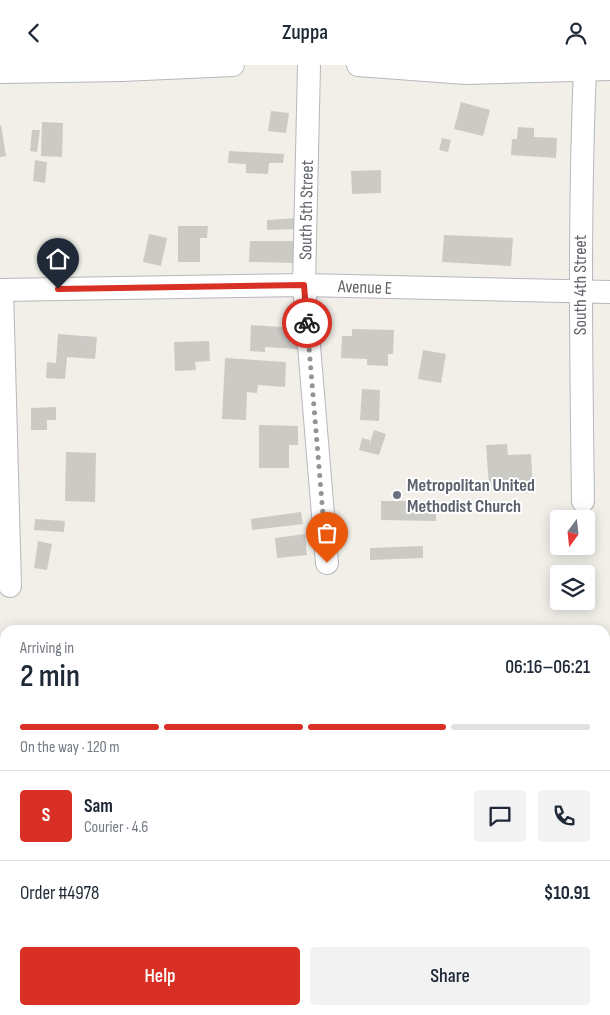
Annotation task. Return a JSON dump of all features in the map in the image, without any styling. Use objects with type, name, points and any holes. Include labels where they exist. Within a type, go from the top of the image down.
[{"type":"street","points":[[0,72],[233,65]]},
{"type":"street","name":"South 5th Street","points":[[309,65],[304,285],[327,563]]},
{"type":"street","points":[[358,65],[466,69],[610,69]]},
{"type":"street","name":"South 4th Street","points":[[583,501],[580,293],[581,155],[585,69]]},
{"type":"street","name":"Avenue E","points":[[1,290],[304,285],[580,293],[610,292]]},
{"type":"street","points":[[1,290],[10,586]]},
{"type":"building","points":[[461,102],[490,110],[483,136],[454,129]]},
{"type":"building","points":[[271,111],[289,113],[286,133],[268,131]]},
{"type":"building","points":[[42,122],[63,123],[62,157],[41,156]]},
{"type":"building","points":[[0,126],[6,156],[0,157]]},
{"type":"building","points":[[518,127],[534,128],[534,137],[557,138],[556,158],[511,155],[512,139],[517,139]]},
{"type":"building","points":[[32,130],[40,130],[37,152],[30,151]]},
{"type":"building","points":[[442,138],[451,140],[448,152],[439,150]]},
{"type":"building","points":[[229,151],[284,154],[283,163],[269,163],[268,174],[246,173],[246,164],[228,163]]},
{"type":"building","points":[[35,160],[47,162],[45,183],[33,181]]},
{"type":"building","points":[[381,170],[381,193],[352,194],[351,171]]},
{"type":"building","points":[[297,218],[297,229],[267,230],[267,220]]},
{"type":"building","points":[[178,226],[208,226],[207,238],[200,238],[200,262],[178,262]]},
{"type":"building","points":[[149,234],[167,238],[161,266],[143,262]]},
{"type":"building","points":[[444,235],[513,238],[511,266],[442,262]]},
{"type":"building","points":[[250,241],[296,241],[297,263],[249,262]]},
{"type":"building","points":[[251,325],[299,328],[297,349],[265,347],[265,352],[250,351]]},
{"type":"building","points":[[352,329],[394,330],[393,354],[388,354],[388,366],[367,365],[367,359],[341,358],[342,336],[352,336]]},
{"type":"building","points":[[58,334],[97,337],[95,359],[67,357],[65,379],[46,378],[47,362],[56,363]]},
{"type":"building","points":[[209,341],[210,361],[195,362],[196,370],[175,371],[174,342]]},
{"type":"building","points":[[423,350],[446,354],[441,383],[418,379]]},
{"type":"building","points":[[225,358],[286,362],[285,387],[258,385],[257,393],[247,392],[246,420],[222,419]]},
{"type":"building","points":[[362,389],[380,390],[379,421],[360,420]]},
{"type":"building","points":[[56,407],[56,420],[47,420],[47,430],[31,430],[31,408]]},
{"type":"building","points":[[259,425],[298,426],[298,445],[289,445],[289,468],[259,468]]},
{"type":"building","points":[[374,430],[386,434],[379,455],[359,450],[362,438],[370,440],[369,446]]},
{"type":"building","points":[[507,444],[508,455],[531,454],[533,492],[518,493],[517,485],[489,486],[486,445]]},
{"type":"building","points":[[66,452],[96,453],[95,502],[65,501]]},
{"type":"building","points":[[381,501],[436,501],[436,521],[381,520]]},
{"type":"building","points":[[301,512],[303,524],[252,530],[251,519]]},
{"type":"building","points":[[35,519],[65,521],[64,532],[34,530]]},
{"type":"building","points":[[305,534],[307,555],[277,558],[275,538]]},
{"type":"building","points":[[38,541],[52,544],[47,570],[34,568]]},
{"type":"building","points":[[423,546],[423,558],[370,560],[370,548]]},
{"type":"way so far","points":[[307,323],[327,563]]},
{"type":"place","name":"Metropolitan United Methodist Church","points":[[397,495]]},
{"type":"route","points":[[58,289],[304,285],[307,323]]}]
